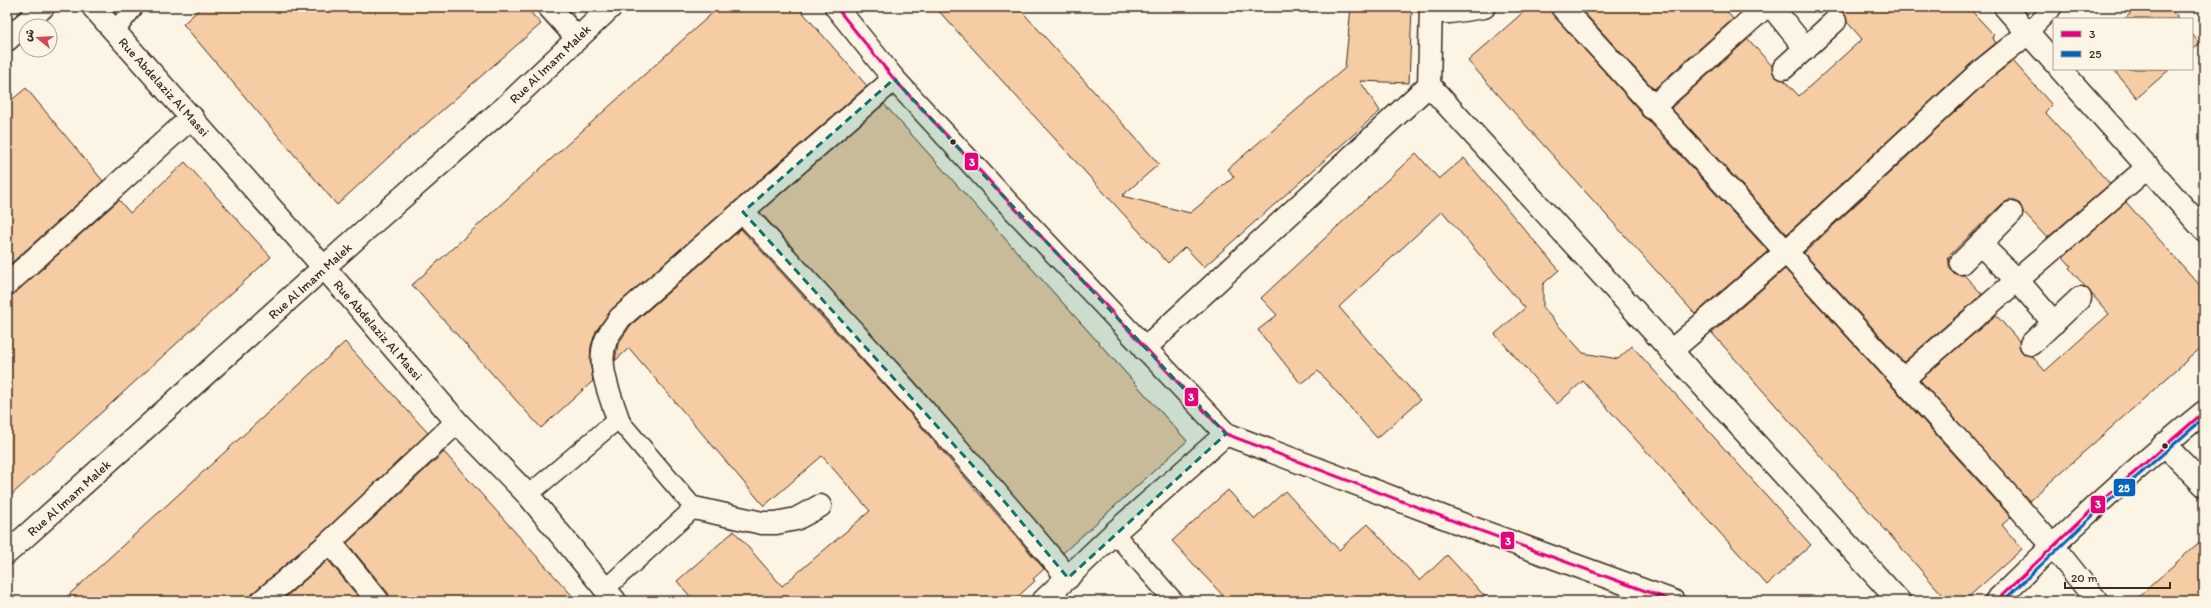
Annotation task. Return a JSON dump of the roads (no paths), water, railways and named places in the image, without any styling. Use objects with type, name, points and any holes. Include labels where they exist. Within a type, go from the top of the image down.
[{"type":"street","points":[[7,40],[43,7]]},
{"type":"street","name":"Rue Abdelaziz Al Massi","points":[[92,7],[192,117],[350,297],[457,422],[528,495],[610,595]]},
{"type":"street","points":[[549,7],[577,38]]},
{"type":"street","name":"Rue Al Imam Malek","points":[[7,553],[323,268],[505,107],[611,7]]},
{"type":"street","points":[[836,7],[894,79],[1144,349],[1226,434],[1459,523],[1673,601]]},
{"type":"street","points":[[1484,7],[1450,12],[1431,10],[1429,85],[1899,601]]},
{"type":"street","points":[[1562,7],[1652,108],[1787,251],[1903,379],[2052,545],[2097,601]]},
{"type":"street","points":[[1652,108],[1765,7]]},
{"type":"street","points":[[1772,7],[1806,49]]},
{"type":"street","points":[[2005,7],[2053,61]]},
{"type":"street","points":[[1784,68],[1806,49],[1834,21]]},
{"type":"street","points":[[1671,351],[1787,251],[1982,70],[2028,33]]},
{"type":"street","points":[[2061,70],[2204,230]]},
{"type":"street","points":[[618,419],[610,395],[602,358],[606,339],[620,318],[894,79]]},
{"type":"street","points":[[1144,349],[1429,85]]},
{"type":"street","points":[[7,284],[192,117]]},
{"type":"street","points":[[1903,379],[2148,167]]},
{"type":"street","points":[[743,212],[994,489],[1068,578]]},
{"type":"street","points":[[1961,263],[2011,213]]},
{"type":"street","points":[[1980,244],[2018,281],[2054,323]]},
{"type":"street","points":[[2031,344],[2080,298]]},
{"type":"street","points":[[1996,601],[2052,545],[2164,444],[2204,412]]},
{"type":"street","points":[[262,601],[330,542],[457,422]]},
{"type":"street","points":[[1043,601],[1114,533],[1226,434]]},
{"type":"street","points":[[2164,444],[2204,485]]},
{"type":"street","points":[[694,508],[762,523],[776,523],[796,519],[820,506]]},
{"type":"street","points":[[330,542],[378,601]]},
{"type":"lane","points":[[114,31],[134,7]]},
{"type":"lane","points":[[2028,33],[2054,7]]},
{"type":"lane","points":[[528,495],[618,419],[694,508],[610,595]]},
{"type":"lane","points":[[1114,533],[1174,601]]}]
